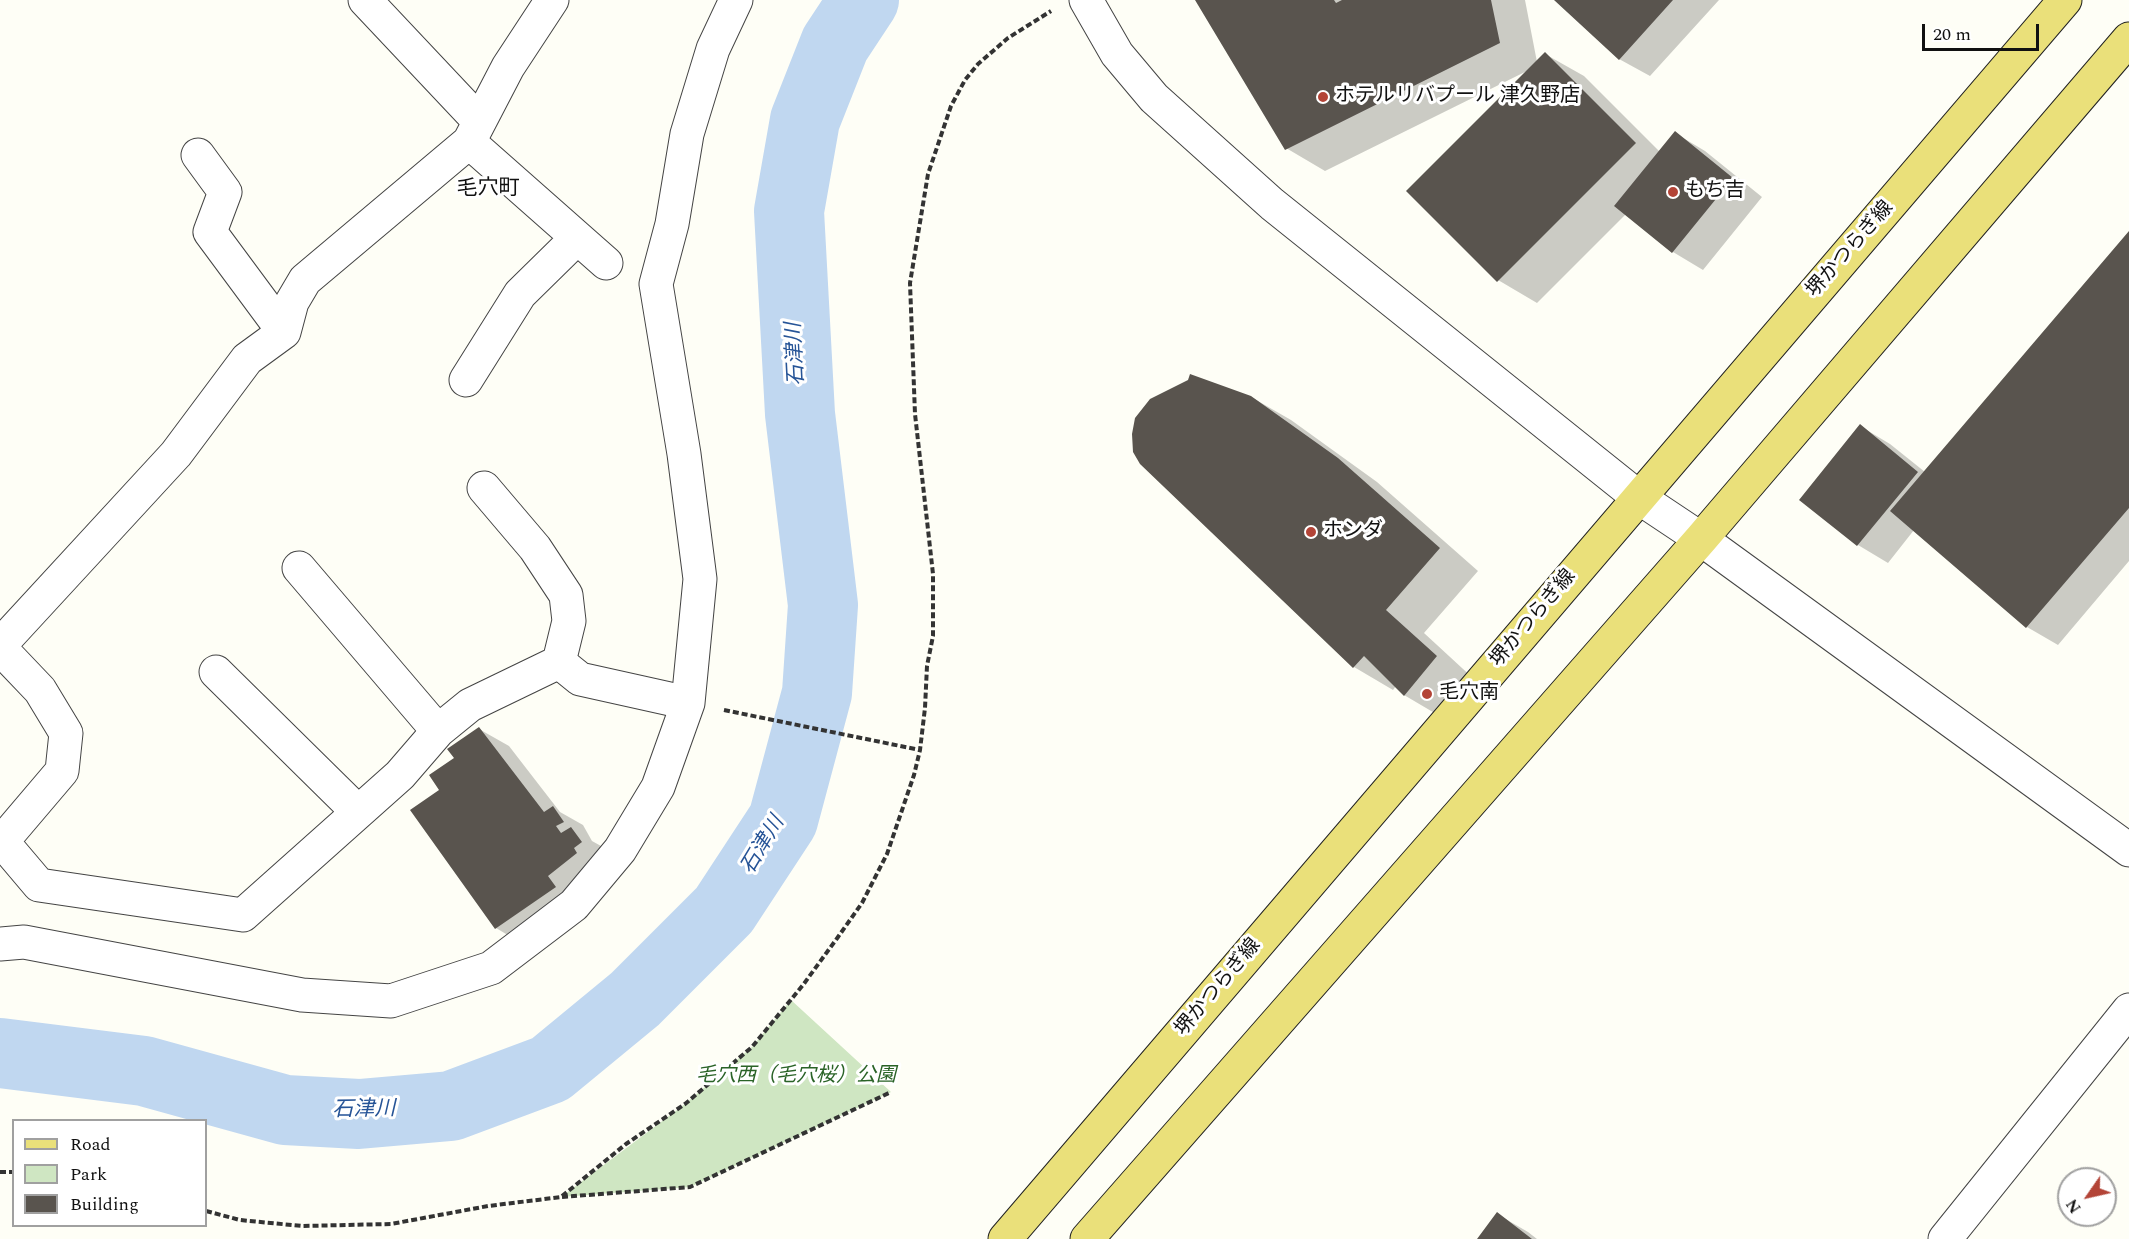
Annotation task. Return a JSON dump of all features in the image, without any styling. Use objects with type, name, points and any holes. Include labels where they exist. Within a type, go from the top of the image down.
[{"type":"main road","name":"堺かつらぎ線","points":[[1005,1239],[1638,497],[2066,0]]},
{"type":"main road","points":[[1087,1239],[1701,539],[2129,39]]},
{"type":"street","points":[[365,0],[474,132],[577,238],[606,263]]},
{"type":"street","points":[[552,0],[508,67],[474,132],[305,280],[292,302],[284,332],[247,359],[176,454],[0,646],[40,690],[66,733],[62,771],[1,842],[39,885],[243,915],[400,775],[438,731],[470,705],[559,662]]},
{"type":"street","points":[[0,944],[24,942],[302,995],[391,1001],[491,968],[574,905],[620,850],[658,787],[688,704],[700,579],[684,454],[656,284],[672,224],[687,134],[713,49],[736,0]]},
{"type":"street","points":[[1072,4],[1163,105],[1272,204],[1638,497],[1701,539],[2129,850]]},
{"type":"street","points":[[198,155],[225,192],[210,232],[284,332]]},
{"type":"street","points":[[466,380],[520,294],[577,238]]},
{"type":"street","points":[[484,488],[535,548],[566,595],[569,621],[559,662]]},
{"type":"street","points":[[299,568],[438,731]]},
{"type":"street","points":[[559,662],[580,679],[688,704]]},
{"type":"street","points":[[216,672],[358,812]]},
{"type":"street","points":[[1945,1239],[2129,1010]]},
{"type":"path","points":[[561,1197],[626,1144],[686,1104],[752,1047],[803,985],[862,903],[887,854],[920,750],[927,666],[933,636],[933,584],[929,528],[915,414],[910,283],[928,174],[951,106],[965,80],[978,64],[1008,38],[1072,4]]},
{"type":"path","points":[[722,710],[920,750]]},
{"type":"path","points":[[207,1211],[240,1220],[302,1226],[391,1224],[488,1206],[561,1197],[690,1187],[891,1092]]},
{"type":"green space","name":"毛穴西（毛穴桜）公園","points":[[791,1000],[891,1092],[690,1187],[561,1197],[685,1104],[752,1047]]},
{"type":"building","name":"ホテルリバプール 津久野店","points":[[1195,0],[1334,0],[1336,3],[1342,0],[1491,0],[1500,43],[1285,150]]},
{"type":"building","points":[[1554,0],[1673,0],[1619,60]]},
{"type":"building","points":[[1545,52],[1636,143],[1497,282],[1406,191]]},
{"type":"building","points":[[1675,131],[1733,178],[1672,253],[1614,206]]},
{"type":"building","points":[[2129,231],[2129,508],[2026,628],[1890,511]]},
{"type":"building","points":[[1190,374],[1251,396],[1338,458],[1440,548],[1386,610],[1437,656],[1404,696],[1364,656],[1353,668],[1140,464],[1133,452],[1132,434],[1135,418],[1150,399],[1188,380]]},
{"type":"building","points":[[1860,424],[1918,472],[1857,546],[1799,500]]},
{"type":"building","points":[[479,727],[544,812],[553,806],[564,822],[556,826],[561,833],[571,827],[582,842],[574,848],[577,853],[548,876],[556,887],[495,929],[410,810],[439,790],[429,775],[454,758],[447,749]]},
{"type":"building","points":[[1497,1212],[1532,1239],[1477,1239]]},
{"type":"waterway","name":"石津川","points":[[0,1053],[144,1071],[285,1110],[359,1114],[451,1106],[550,1069],[635,999],[724,910],[783,820],[817,693],[823,605],[800,414],[789,211],[805,120],[835,44],[864,0]]},
{"type":"place","name":"ホテルリバプール 津久野店","points":[[1323,97]]},
{"type":"place","name":"もち吉","points":[[1673,192]]},
{"type":"place","name":"ホンダ","points":[[1311,532]]},
{"type":"place","name":"毛穴南","points":[[1427,694]]},
{"type":"district","name":"毛穴町","points":[[488,190]]}]
